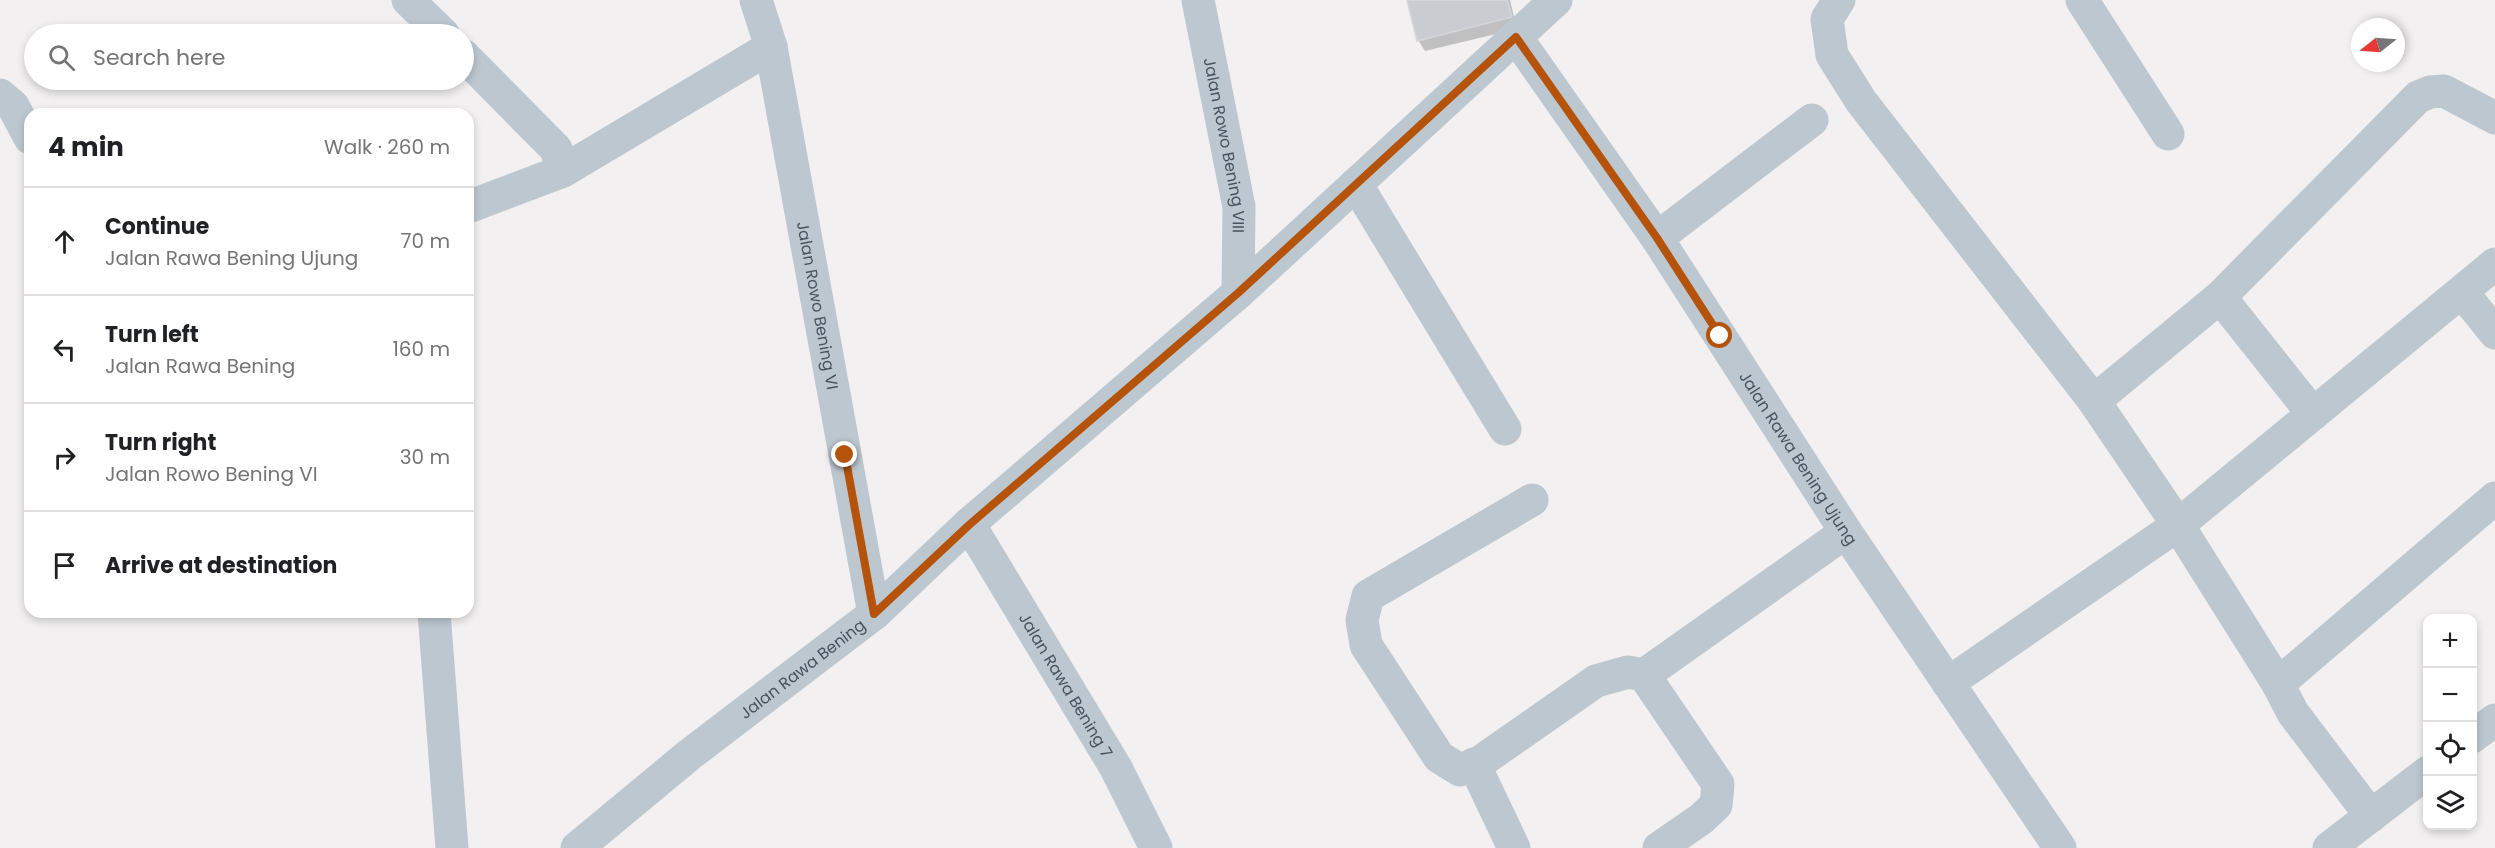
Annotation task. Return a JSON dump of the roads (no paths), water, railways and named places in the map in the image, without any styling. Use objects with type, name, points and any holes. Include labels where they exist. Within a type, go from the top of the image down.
[{"type":"street","points":[[408,0],[432,24]]},
{"type":"street","name":"Jalan Rowo Bening VI","points":[[756,0],[771,46],[874,614]]},
{"type":"street","name":"Jalan Rowo Bening VIII","points":[[1198,0],[1239,207],[1238,293]]},
{"type":"street","name":"Jalan Rawa Bening","points":[[577,848],[689,755],[874,614],[969,525],[1238,293],[1556,0]]},
{"type":"street","points":[[1839,0],[1827,19],[1832,55],[1855,92],[2094,401],[2178,525],[2278,684],[2293,713],[2371,816]]},
{"type":"street","points":[[2082,0],[2168,134]]},
{"type":"street","name":"Jalan Rawa Bening Ujung","points":[[1516,37],[1657,238],[1846,532],[2061,848]]},
{"type":"street","points":[[474,205],[563,171],[771,46]]},
{"type":"street","points":[[474,66],[556,149],[563,171]]},
{"type":"street","points":[[2094,401],[2220,297],[2418,97],[2444,90],[2495,118]]},
{"type":"street","points":[[0,95],[13,106],[24,127]]},
{"type":"street","points":[[1657,238],[1812,120]]},
{"type":"street","points":[[1356,184],[1505,429]]},
{"type":"street","points":[[1948,683],[2178,525],[2495,264]]},
{"type":"street","points":[[2462,292],[2495,333]]},
{"type":"street","points":[[2220,297],[2313,414]]},
{"type":"street","points":[[2278,684],[2495,498]]},
{"type":"street","points":[[1532,500],[1368,596],[1362,620],[1366,645],[1439,757],[1460,770],[1474,764],[1596,681],[1628,672],[1644,675],[1718,784],[1716,805],[1701,819],[1659,848]]},
{"type":"street","name":"Jalan Rawa Bening 7","points":[[969,525],[1116,768],[1156,848]]},
{"type":"street","points":[[1644,675],[1846,532]]},
{"type":"street","points":[[434,618],[452,848]]},
{"type":"street","points":[[2477,733],[2495,720]]},
{"type":"street","points":[[1474,764],[1514,848]]},
{"type":"street","points":[[2329,848],[2423,775]]}]
